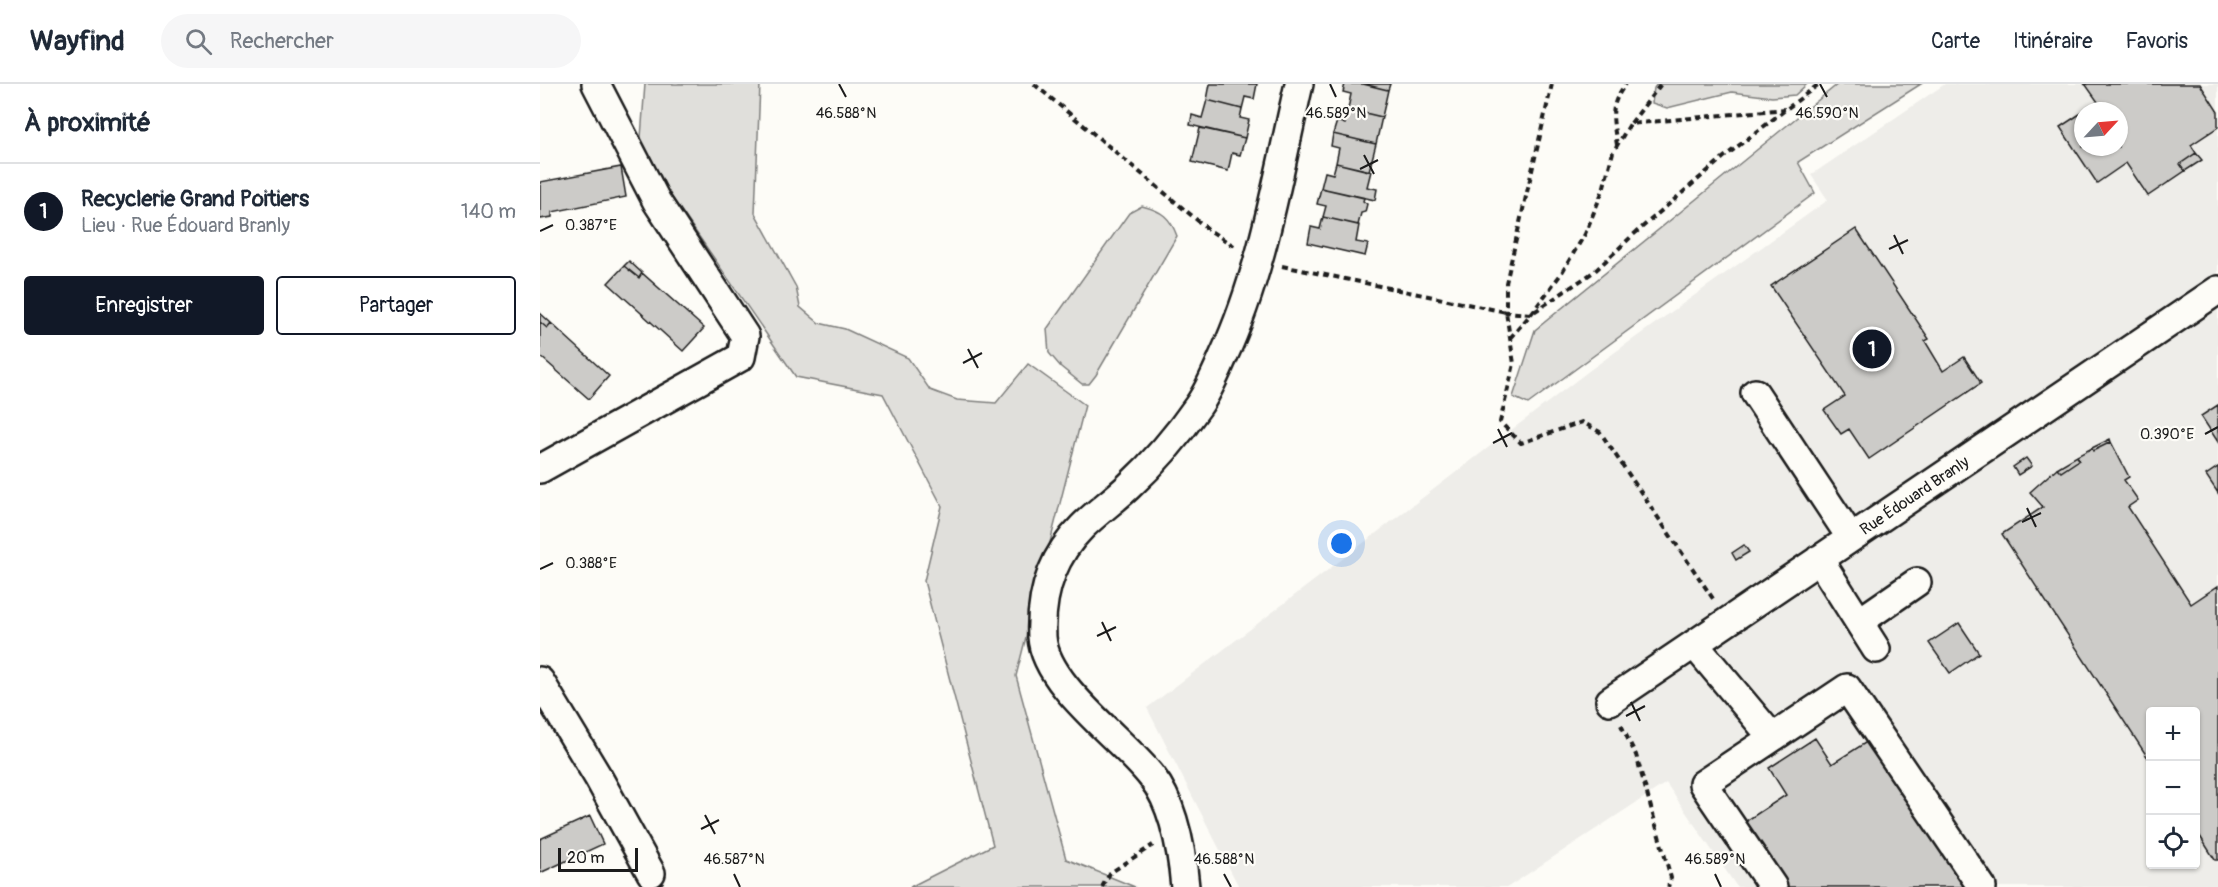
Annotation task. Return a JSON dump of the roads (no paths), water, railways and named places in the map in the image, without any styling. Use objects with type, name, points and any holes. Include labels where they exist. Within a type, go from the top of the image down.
[{"type":"street","points":[[540,469],[741,357],[745,336],[657,202],[596,84]]},
{"type":"street","points":[[1185,887],[1184,867],[1168,803],[1153,778],[1065,687],[1051,664],[1042,640],[1042,608],[1049,580],[1062,553],[1081,528],[1130,486],[1168,445],[1199,405],[1236,329],[1258,261],[1299,84]]},
{"type":"street","name":"Rue Édouard Branly","points":[[1610,701],[2218,290]]},
{"type":"street","points":[[1755,393],[1851,538]]},
{"type":"street","points":[[1819,559],[1876,649]]},
{"type":"street","points":[[1859,622],[1917,582]]},
{"type":"street","points":[[1694,644],[1772,737]]},
{"type":"street","points":[[540,681],[598,777],[651,873]]},
{"type":"street","points":[[1773,887],[1703,784],[1847,688],[1982,887]]},
{"type":"place","name":"Recyclerie Grand Poitiers","points":[[1872,349]]}]
